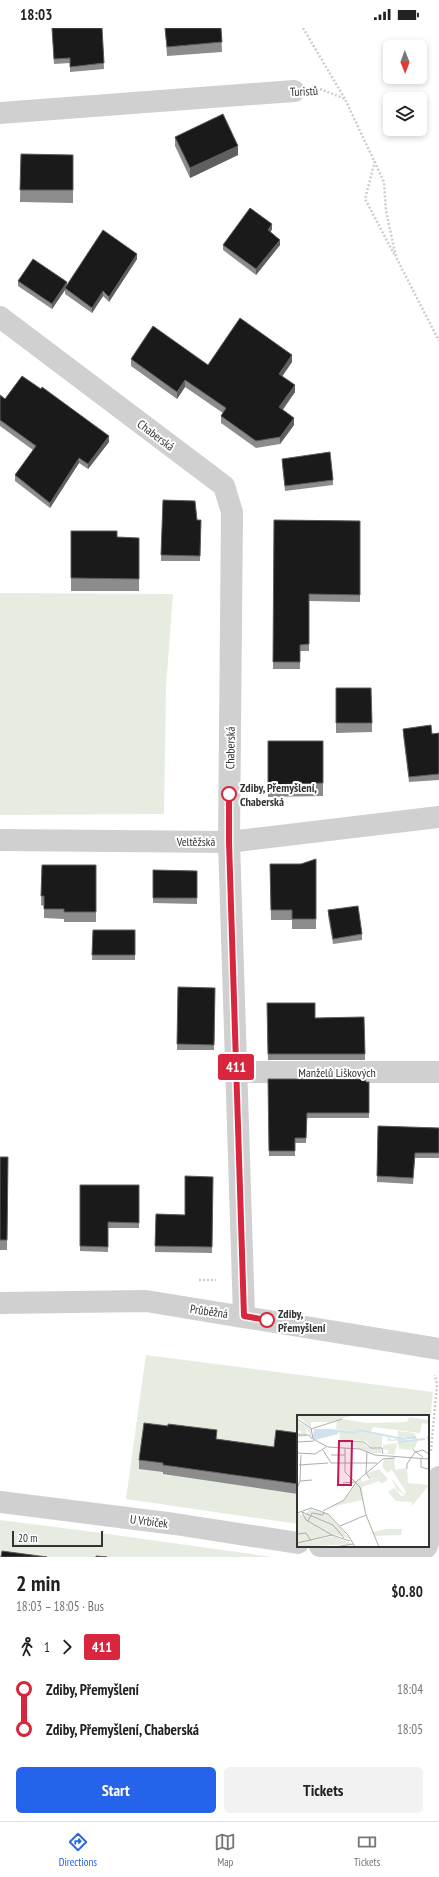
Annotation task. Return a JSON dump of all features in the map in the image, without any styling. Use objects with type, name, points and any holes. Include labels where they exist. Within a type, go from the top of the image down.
[{"type":"street","name":"Turistů","points":[[0,113],[294,91]]},
{"type":"street","name":"Chaberská","points":[[0,317],[224,486],[232,512],[229,842],[244,1316]]},
{"type":"street","name":"Veltěžská","points":[[0,840],[229,842],[439,818]]},
{"type":"street","name":"Manželů Liškových","points":[[236,1072],[439,1072]]},
{"type":"street","name":"Průběžná","points":[[0,1303],[146,1301],[244,1316],[436,1360]]},
{"type":"street","points":[[429,1537],[439,1476]]},
{"type":"street","name":"U Vrbiček","points":[[0,1502],[174,1524],[297,1543]]},
{"type":"street","points":[[327,1547],[392,1557]]},
{"type":"street","points":[[400,1557],[420,1554],[426,1547]]},
{"type":"path","points":[[303,28],[345,99],[384,182],[386,211],[396,257]]},
{"type":"path","name":"Turistů","points":[[294,91],[321,88],[345,99]]},
{"type":"path","points":[[375,161],[365,199],[439,341]]},
{"type":"path","points":[[430,1456],[437,1384],[436,1360]]},
{"type":"shaded area","points":[[0,593],[173,594],[166,687],[164,814],[0,815]]},
{"type":"shaded area","points":[[146,1355],[433,1392],[429,1428],[429,1415],[297,1415],[297,1524],[126,1499]]},
{"type":"shaded area","points":[[0,1520],[86,1531],[272,1557],[0,1557]]},
{"type":"building","points":[[52,28],[102,28],[104,63],[70,67],[70,58],[54,59]]},
{"type":"building","points":[[165,28],[221,28],[222,42],[167,47]]},
{"type":"building","points":[[223,114],[238,146],[190,168],[175,137]]},
{"type":"building","points":[[21,154],[73,155],[73,190],[20,190]]},
{"type":"building","points":[[250,208],[272,224],[268,230],[280,240],[256,269],[223,245]]},
{"type":"building","points":[[103,230],[137,254],[109,297],[103,291],[92,308],[65,288]]},
{"type":"building","points":[[33,259],[67,282],[52,304],[18,281]]},
{"type":"building","points":[[240,318],[292,355],[279,374],[295,385],[279,407],[294,418],[280,437],[256,441],[221,416],[226,408],[185,380],[177,392],[131,359],[153,326],[208,365]]},
{"type":"building","points":[[22,376],[41,389],[42,387],[109,436],[88,464],[79,458],[50,503],[15,475],[36,446],[0,420],[0,395],[5,399]]},
{"type":"building","points":[[330,452],[333,480],[285,486],[282,459]]},
{"type":"building","points":[[163,500],[195,501],[197,520],[201,520],[200,556],[161,555]]},
{"type":"building","points":[[274,520],[360,521],[360,595],[309,594],[309,644],[300,645],[300,662],[273,662]]},
{"type":"building","points":[[71,531],[117,531],[117,537],[139,538],[139,579],[71,578]]},
{"type":"building","points":[[336,688],[371,688],[372,723],[336,723]]},
{"type":"building","points":[[431,725],[432,734],[439,733],[439,774],[409,777],[403,729]]},
{"type":"building","points":[[268,741],[323,741],[323,783],[268,785]]},
{"type":"building","points":[[316,859],[316,919],[292,919],[292,910],[271,910],[270,864],[301,864]]},
{"type":"building","points":[[42,865],[96,865],[96,912],[64,912],[64,909],[44,909],[44,896],[41,896]]},
{"type":"building","points":[[153,870],[197,871],[197,898],[153,898]]},
{"type":"building","points":[[358,906],[362,934],[333,939],[328,910]]},
{"type":"building","points":[[93,930],[135,930],[135,955],[92,955]]},
{"type":"building","points":[[178,987],[215,988],[214,1045],[177,1044]]},
{"type":"building","points":[[267,1003],[315,1003],[315,1018],[364,1017],[365,1054],[268,1054]]},
{"type":"building","points":[[268,1079],[365,1079],[366,1082],[369,1082],[369,1113],[307,1113],[306,1138],[295,1138],[295,1151],[269,1151]]},
{"type":"building","points":[[378,1126],[439,1128],[439,1153],[415,1153],[413,1178],[377,1176]]},
{"type":"building","points":[[0,1157],[8,1157],[7,1240],[0,1240]]},
{"type":"building","points":[[185,1176],[213,1177],[212,1247],[155,1246],[156,1214],[185,1215]]},
{"type":"building","points":[[80,1185],[139,1185],[139,1223],[108,1222],[108,1247],[80,1246]]},
{"type":"building","points":[[144,1423],[168,1426],[168,1424],[217,1430],[216,1439],[274,1447],[276,1430],[297,1433],[297,1484],[163,1465],[163,1463],[139,1460]]},
{"type":"building","points":[[2,1551],[47,1557],[1,1557]]},
{"type":"bus line","name":"411","points":[[229,794],[235,1057],[244,1316],[267,1320]]},
{"type":"place","name":"Zdiby, Přemyšlení, Chaberská","points":[[229,794]]},
{"type":"place","name":"Zdiby, Přemyšlení","points":[[267,1320]]}]
